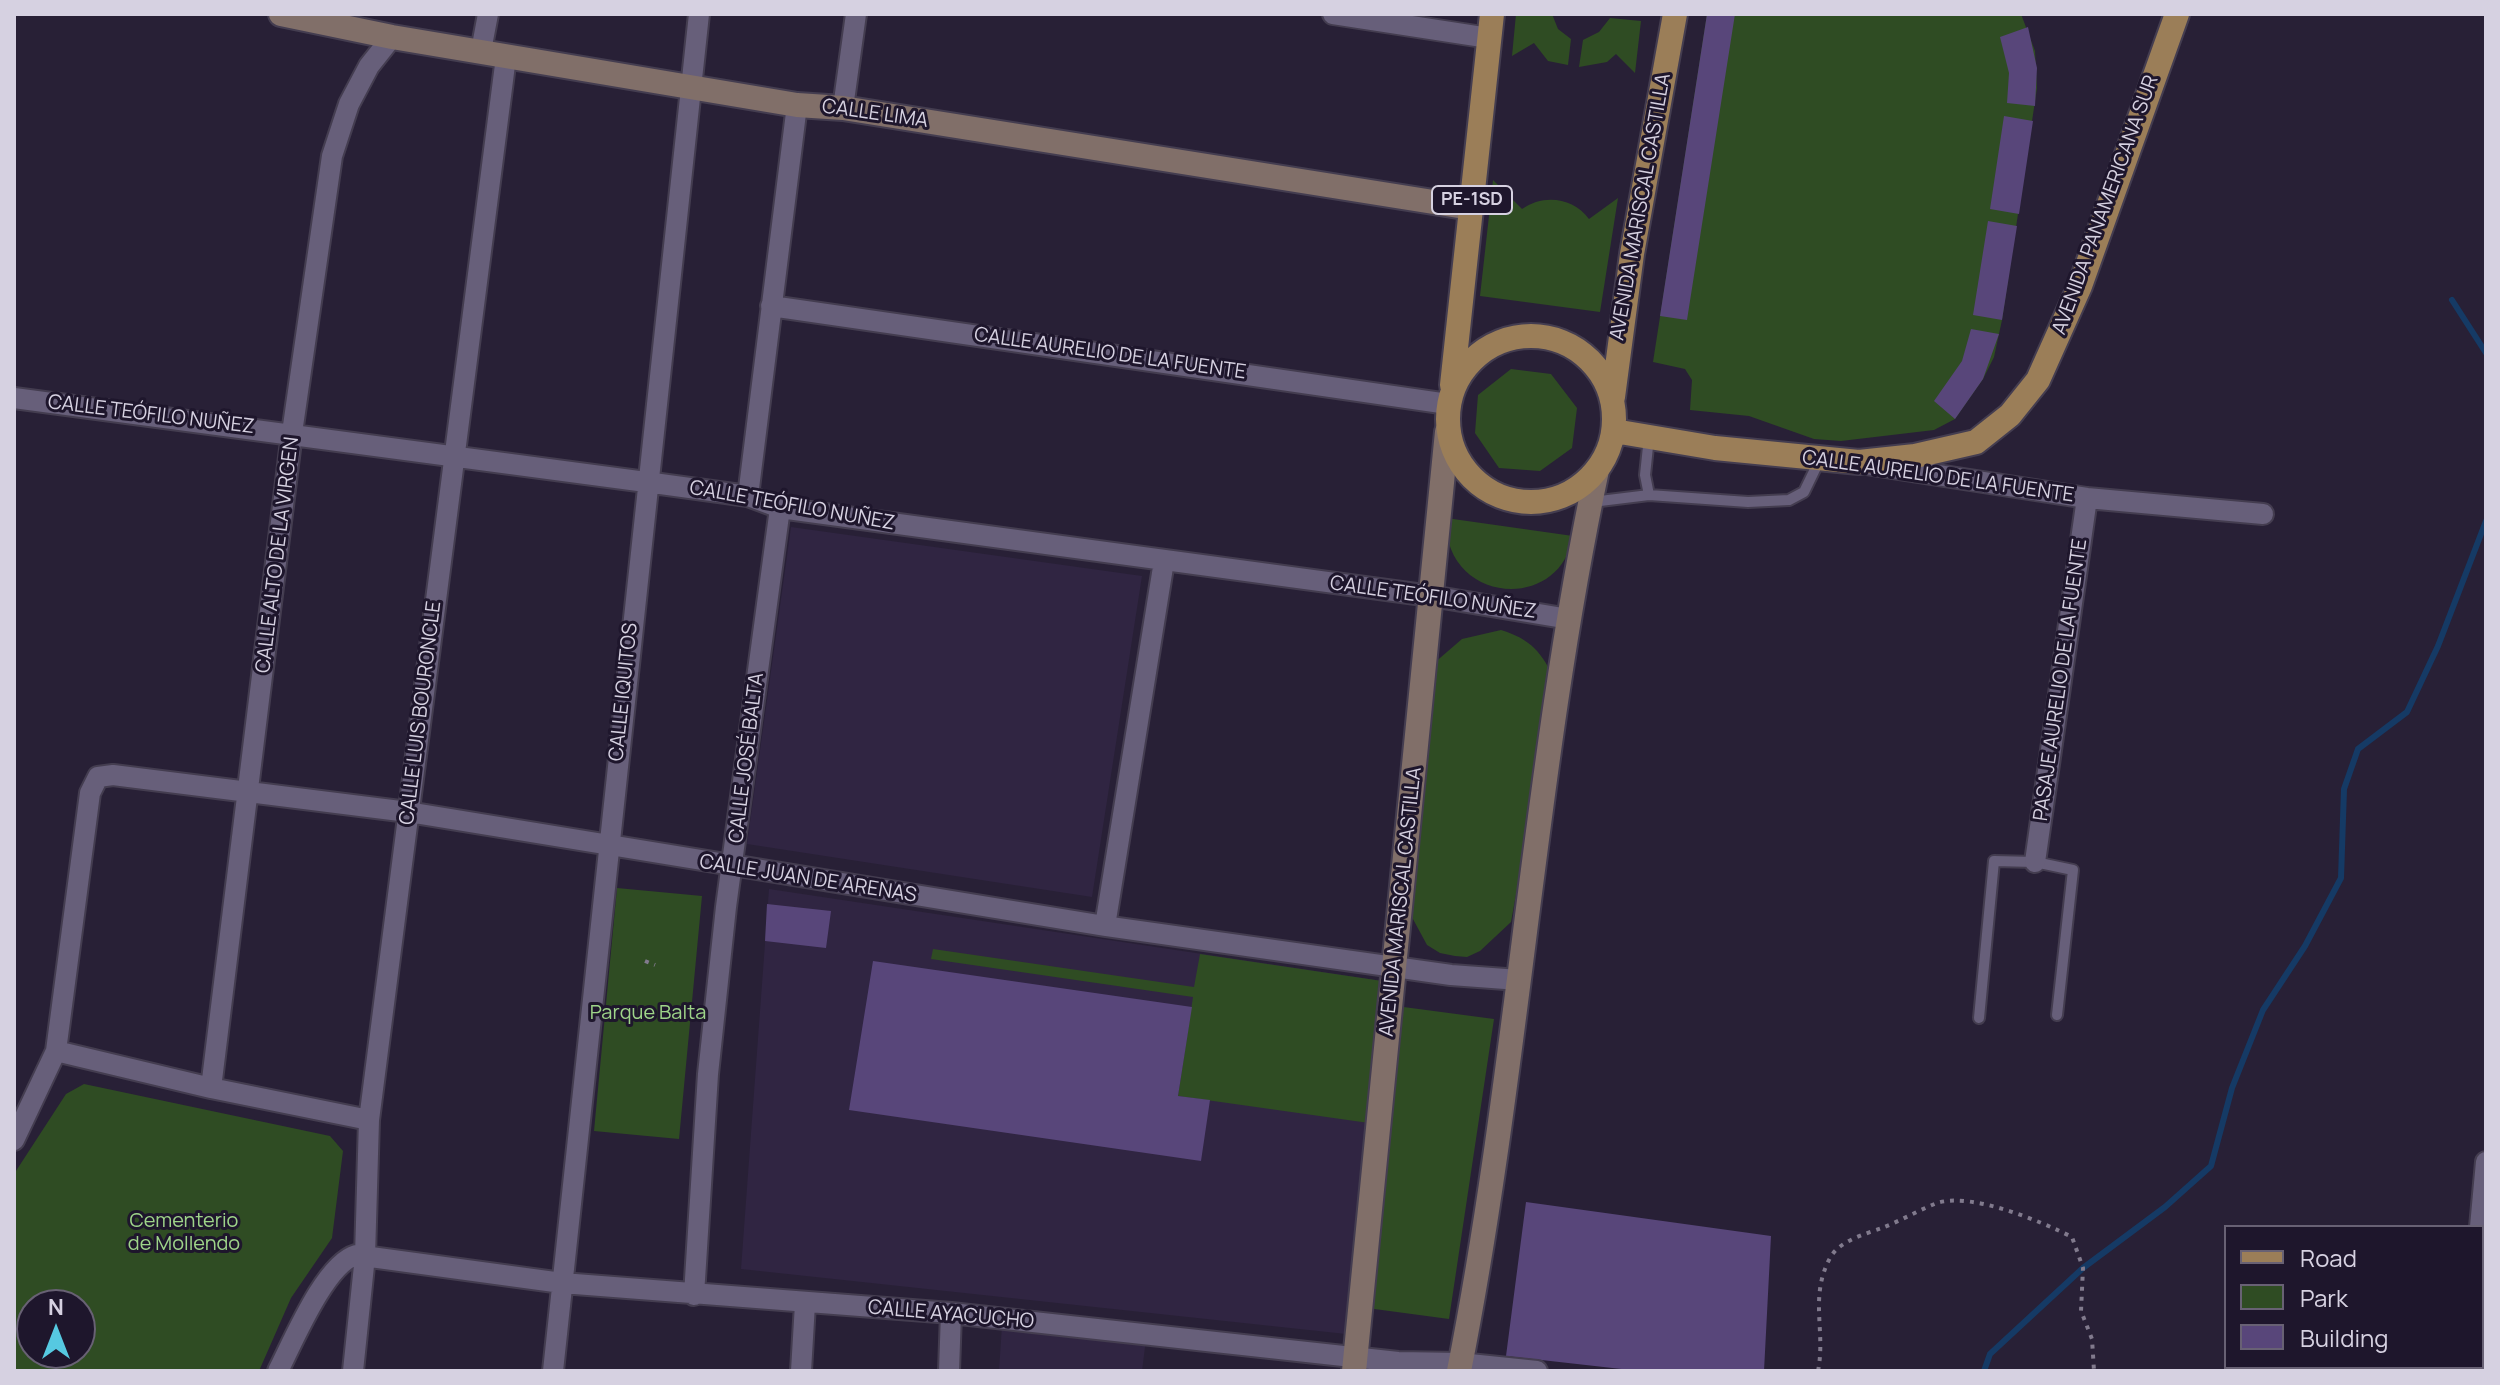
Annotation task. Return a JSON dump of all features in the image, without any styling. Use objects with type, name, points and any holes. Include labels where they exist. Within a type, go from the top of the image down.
[{"type":"main road","name":"AVENIDA MARISCAL CASTILLA","points":[[1613,400],[1632,254],[1675,14]]},
{"type":"main road","name":"AVENIDA PANAMERICANA SUR","points":[[1859,462],[1915,456],[1976,442],[2010,415],[2038,380],[2080,286],[2177,14]]},
{"type":"main road","name":"PE-1SD","points":[[1450,395],[1490,26]]},
{"type":"main road","points":[[1539,336],[1562,341],[1580,351],[1595,365],[1613,400],[1614,431],[1597,470],[1580,486],[1556,499],[1531,502],[1505,499],[1469,475],[1453,452],[1447,432],[1450,395],[1479,354],[1498,342],[1539,336]]},
{"type":"main road","name":"CALLE AURELIO DE LA FUENTE","points":[[1614,431],[1859,462]]},
{"type":"street","name":"CALLE LIMA","points":[[281,14],[392,37],[797,105],[843,108],[1471,208]]},
{"type":"street","points":[[481,51],[488,14]]},
{"type":"street","name":"CALLE IQUITOS","points":[[553,1371],[646,482],[699,14]]},
{"type":"street","points":[[843,108],[856,14]]},
{"type":"street","points":[[1333,14],[1490,26]]},
{"type":"street","name":"CALLE ALTO DE LA VIRGEN","points":[[211,1088],[292,433],[332,156],[349,104],[369,66],[392,37]]},
{"type":"street","name":"CALLE LUIS BOURONCLE","points":[[353,1371],[365,1256],[369,1120],[506,57]]},
{"type":"street","points":[[748,496],[797,105]]},
{"type":"street","name":"CALLE AURELIO DE LA FUENTE","points":[[771,306],[1450,395]]},
{"type":"street","name":"CALLE TEÓFILO NUÑEZ","points":[[14,398],[748,496],[780,508],[1431,596],[1569,619]]},
{"type":"street","name":"AVENIDA MARISCAL CASTILLA","points":[[1355,1364],[1447,432]]},
{"type":"street","name":"CALLE AURELIO DE LA FUENTE","points":[[1859,462],[1900,472],[2087,498],[2263,514]]},
{"type":"street","points":[[1460,1367],[1519,980],[1569,619],[1597,470]]},
{"type":"street","name":"PASAJE AURELIO DE LA FUENTE","points":[[2035,862],[2087,498]]},
{"type":"street","name":"CALLE JOSÉ BALTA","points":[[694,1295],[708,1074],[780,508]]},
{"type":"street","points":[[1105,926],[1164,561]]},
{"type":"street","name":"CALLE JUAN DE ARENAS","points":[[56,1051],[90,793],[98,777],[113,775],[408,812],[1105,926],[1519,980]]},
{"type":"street","points":[[14,1140],[56,1051],[211,1088],[369,1120]]},
{"type":"street","points":[[2480,1225],[2486,1162]]},
{"type":"street","points":[[278,1371],[318,1296],[345,1258],[365,1256]]},
{"type":"street","name":"CALLE AYACUCHO","points":[[365,1256],[562,1283],[951,1313],[1355,1364],[1537,1371]]},
{"type":"street","points":[[801,1371],[805,1304]]},
{"type":"street","points":[[949,1371],[951,1313]]},
{"type":"lane","points":[[1649,437],[1645,475],[1649,495]]},
{"type":"lane","points":[[1590,502],[1649,495],[1748,502],[1789,500],[1804,492],[1820,459]]},
{"type":"lane","points":[[1979,1018],[1994,861],[2035,862],[2073,870],[2057,1015]]},
{"type":"path","points":[[645,961],[655,965]]},
{"type":"path","points":[[1818,1371],[1821,1354],[1817,1291],[1831,1255],[1852,1239],[1939,1202],[1960,1201],[2013,1212],[2072,1237],[2083,1268],[2081,1311],[2092,1339],[2094,1371]]},
{"type":"shaded area","points":[[791,527],[1142,576],[1092,897],[747,844]]},
{"type":"shaded area","points":[[769,889],[1389,982],[1346,1334],[741,1269]]},
{"type":"shaded area","points":[[1002,1325],[1146,1339],[1142,1371],[999,1371]]},
{"type":"green space","points":[[1516,14],[1552,14],[1558,29],[1571,39],[1568,65],[1548,61],[1534,43],[1512,56]]},
{"type":"green space","points":[[1707,14],[2021,14],[2035,51],[2037,88],[2002,320],[1994,357],[1983,379],[1955,419],[1934,430],[1841,441],[1814,439],[1749,416],[1690,410],[1692,380],[1685,369],[1653,362]]},
{"type":"green space","points":[[1610,18],[1641,21],[1635,73],[1616,54],[1607,62],[1579,67],[1583,40],[1599,32]]},
{"type":"green space","points":[[1493,180],[1522,209],[1539,201],[1557,200],[1575,206],[1589,219],[1618,198],[1600,312],[1480,296]]},
{"type":"green space","points":[[1511,369],[1551,374],[1577,408],[1572,448],[1540,471],[1499,468],[1475,433],[1478,395]]},
{"type":"green space","points":[[1446,518],[1573,536],[1564,561],[1547,578],[1526,587],[1504,588],[1481,582],[1463,568],[1450,547]]},
{"type":"green space","points":[[1501,630],[1534,648],[1555,680],[1511,922],[1480,951],[1467,957],[1455,956],[1440,953],[1427,945],[1407,908],[1433,664],[1462,639]]},
{"type":"green space","name":"Parque Balta","points":[[617,888],[702,896],[679,1139],[594,1131]]},
{"type":"green space","points":[[933,949],[1194,987],[1200,954],[1389,982],[1369,1123],[1178,1096],[1193,997],[931,959]]},
{"type":"green space","points":[[1396,1006],[1494,1019],[1449,1319],[1367,1308]]},
{"type":"green space","name":"Cementerio de Mollendo","points":[[84,1084],[330,1136],[343,1151],[332,1238],[291,1298],[259,1371],[14,1371],[14,1174],[66,1094]]},
{"type":"building","points":[[1707,14],[1735,14],[1687,320],[1660,316]]},
{"type":"building","points":[[2028,27],[2037,68],[2035,106],[2007,103],[2009,73],[2000,37]]},
{"type":"building","points":[[2004,116],[2033,121],[2019,214],[1990,209]]},
{"type":"building","points":[[1988,221],[2017,226],[2002,320],[1973,315]]},
{"type":"building","points":[[1971,329],[1999,334],[1983,379],[1955,419],[1934,401],[1962,361]]},
{"type":"building","points":[[767,904],[831,911],[826,948],[765,941]]},
{"type":"building","points":[[873,961],[1192,1007],[1178,1096],[1210,1100],[1201,1161],[849,1110]]},
{"type":"building","points":[[1526,1202],[1771,1236],[1764,1371],[1639,1371],[1506,1356]]},
{"type":"waterway","points":[[2452,300],[2486,353]]},
{"type":"waterway","points":[[1984,1371],[1990,1354],[2083,1268],[2165,1207],[2211,1166],[2232,1088],[2263,1010],[2305,946],[2341,878],[2344,789],[2358,749],[2407,712],[2438,646],[2486,521]]}]
